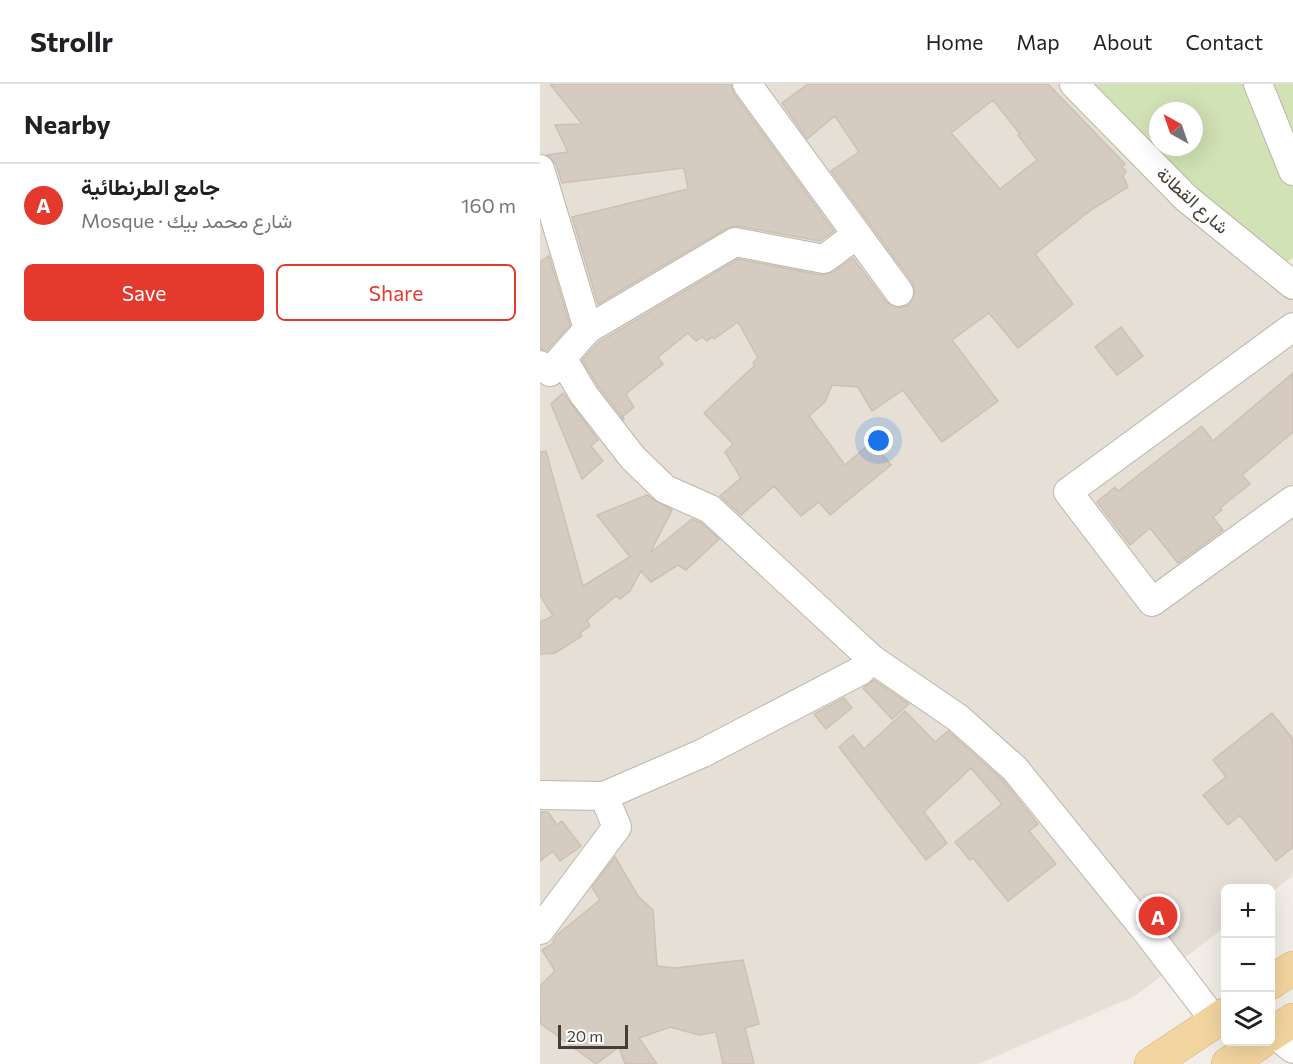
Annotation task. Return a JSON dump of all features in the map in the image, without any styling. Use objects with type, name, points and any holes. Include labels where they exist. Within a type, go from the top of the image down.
[{"type":"main road","points":[[1275,980],[1293,968]]},
{"type":"main road","points":[[1151,1064],[1220,1017]]},
{"type":"main road","points":[[1228,1064],[1278,1036]]},
{"type":"street","points":[[747,84],[855,236],[899,292]]},
{"type":"street","name":"شارع القطانة","points":[[1074,84],[1186,198],[1293,285]]},
{"type":"street","points":[[1258,84],[1293,171]]},
{"type":"street","points":[[540,168],[588,329]]},
{"type":"street","points":[[855,236],[824,259],[735,242],[588,329],[551,361],[584,395],[633,458],[665,489],[710,509],[872,659],[958,718],[1015,769],[1220,1017]]},
{"type":"street","points":[[1293,327],[1068,492],[1152,602],[1293,500]]},
{"type":"street","points":[[540,795],[604,796],[703,753],[860,671],[872,659]]},
{"type":"street","points":[[540,930],[617,827],[604,796]]},
{"type":"shaded area","points":[[540,84],[1074,84],[1149,153],[1149,156],[1152,156],[1293,285],[1293,875],[1275,890],[1275,884],[1221,884],[1221,930],[1135,996],[978,1064],[540,1064]]},
{"type":"green space","points":[[1091,84],[1293,84],[1293,258],[1278,267],[1165,156],[1203,156],[1203,102],[1149,102],[1149,141]]},
{"type":"building","points":[[550,84],[731,84],[734,94],[834,231],[820,241],[738,226],[727,228],[598,304],[572,217],[688,189],[684,168],[562,183],[556,164],[547,155],[568,152],[555,125],[582,124]]},
{"type":"building","points":[[808,84],[1048,84],[1125,164],[1122,167],[1126,171],[1123,176],[1128,187],[1091,210],[1035,254],[1073,304],[1018,348],[989,313],[952,340],[998,401],[942,442],[903,390],[872,411],[858,387],[832,385],[825,402],[809,416],[845,465],[872,442],[891,465],[830,515],[819,502],[801,516],[774,486],[741,515],[720,496],[741,478],[725,452],[733,444],[704,413],[755,365],[753,363],[758,358],[738,322],[714,339],[712,337],[707,341],[702,337],[696,341],[688,333],[658,357],[663,364],[626,395],[634,407],[623,416],[624,420],[598,386],[582,360],[599,342],[738,259],[821,275],[833,272],[853,258],[886,302],[900,308],[909,305],[915,291],[912,282],[831,171],[859,152],[835,116],[807,139],[782,103]],"holes":[[[993,100],[1020,134],[1018,135],[1037,160],[1000,189],[951,133]]]},
{"type":"building","points":[[549,256],[570,325],[547,350],[540,349],[540,262]]},
{"type":"building","points":[[1121,327],[1143,356],[1117,375],[1095,347]]},
{"type":"building","points":[[1293,373],[1293,432],[1242,475],[1250,484],[1220,508],[1222,510],[1213,517],[1223,530],[1178,563],[1150,528],[1130,545],[1097,502],[1115,487],[1118,491],[1202,426],[1213,441]]},
{"type":"building","points":[[563,393],[598,440],[591,446],[603,461],[582,479],[551,404]]},
{"type":"building","points":[[546,451],[583,586],[630,557],[597,515],[647,495],[672,510],[650,553],[692,519],[701,523],[719,539],[686,570],[678,565],[651,582],[641,571],[630,591],[620,599],[616,596],[587,620],[590,626],[580,633],[582,636],[555,653],[540,654],[540,622],[553,616],[540,595],[540,452]]},
{"type":"building","points":[[874,680],[909,704],[892,719],[863,688]]},
{"type":"building","points":[[844,698],[852,708],[826,729],[814,714]]},
{"type":"building","points":[[905,711],[935,742],[948,731],[1003,780],[1038,824],[1029,831],[1056,864],[1008,901],[973,858],[970,860],[955,842],[1002,804],[971,768],[924,812],[947,843],[926,860],[839,747],[853,735],[864,749]]},
{"type":"building","points":[[1272,713],[1293,739],[1293,847],[1276,861],[1240,815],[1228,825],[1203,795],[1226,777],[1213,760]]},
{"type":"building","points":[[540,812],[548,812],[557,825],[562,821],[581,846],[560,861],[553,851],[540,861]]},
{"type":"building","points":[[615,857],[638,896],[653,910],[657,966],[675,968],[743,960],[759,1024],[745,1028],[754,1064],[723,1064],[716,1032],[699,1035],[670,1027],[639,1038],[657,1064],[625,1064],[619,1047],[596,1064],[540,1023],[540,986],[555,971],[542,950],[554,943],[557,935],[600,900],[592,887]]},
{"type":"place","name":"جامع الطرنطائية","points":[[1158,916]]}]
